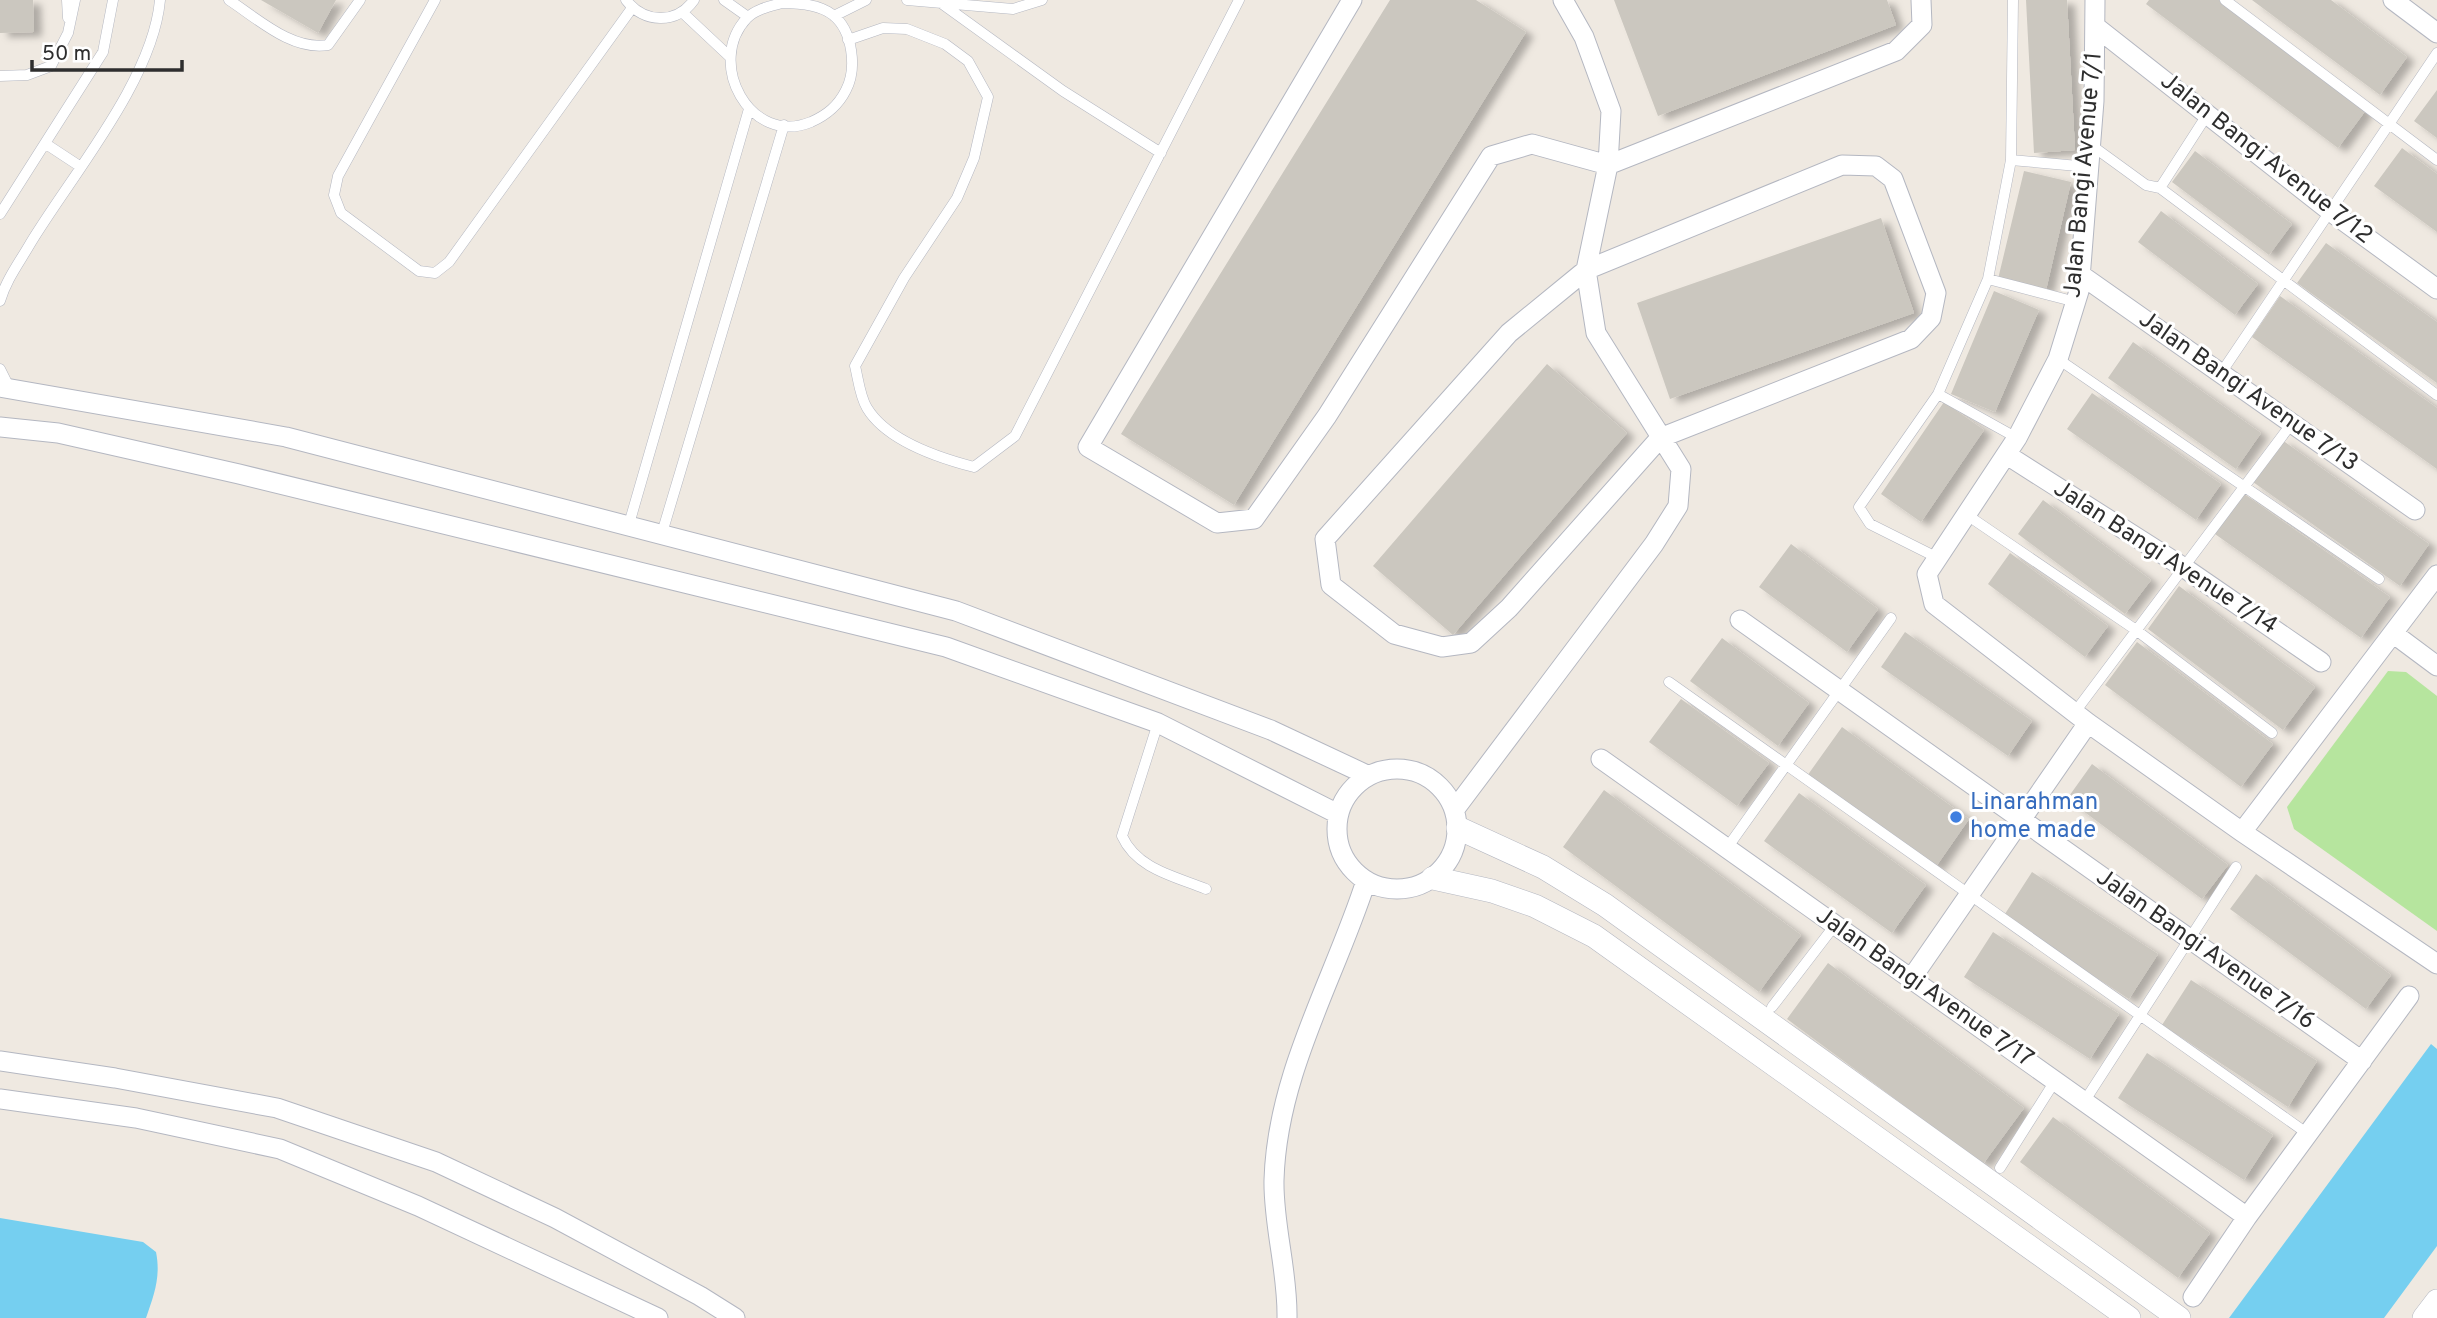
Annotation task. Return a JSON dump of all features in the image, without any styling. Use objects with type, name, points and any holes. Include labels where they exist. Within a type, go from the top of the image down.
[{"type":"street","points":[[1352,0],[1088,447],[1217,523],[1254,519],[1327,416],[1491,156],[1532,144],[1608,165],[1896,51],[1922,25],[1921,0]]},
{"type":"street","points":[[1563,0],[1584,37],[1611,111],[1608,165],[1586,270],[1596,333],[1681,469],[1678,506],[1654,544],[1456,818],[1451,856],[1433,878],[1400,890],[1382,888],[1354,872],[1342,852],[1336,829],[1338,814],[1349,792],[1367,775],[1387,768],[1408,768],[1428,776],[1444,790],[1456,818],[1605,905],[2179,1318]]},
{"type":"street","name":"Jalan Bangi Avenue 7/1","points":[[2081,717],[1934,604],[1927,574],[2012,446],[2058,359],[2076,303],[2081,275],[2090,167],[2095,0]]},
{"type":"street","points":[[2393,0],[2437,33]]},
{"type":"street","name":"Jalan Bangi Avenue 7/12","points":[[2096,27],[2330,211],[2437,289]]},
{"type":"street","points":[[1842,165],[1876,166],[1893,178],[1936,293],[1931,318],[1911,339],[1660,438],[1509,608],[1471,643],[1442,647],[1394,634],[1331,585],[1325,539],[1509,333],[1586,270],[1842,165]]},
{"type":"street","name":"Jalan Bangi Avenue 7/13","points":[[2081,275],[2415,510]]},
{"type":"street","points":[[5,388],[286,437],[956,611],[1271,730],[1367,775]]},
{"type":"street","points":[[0,427],[58,433],[239,474],[946,647],[1158,723],[1338,814]]},
{"type":"street","name":"Jalan Bangi Avenue 7/14","points":[[2012,446],[2321,662]]},
{"type":"street","points":[[2242,832],[2437,575]]},
{"type":"street","name":"Jalan Bangi Avenue 7/16","points":[[1740,620],[2362,1061]]},
{"type":"street","points":[[2394,634],[2437,666]]},
{"type":"street","points":[[1911,979],[2021,820],[2081,717],[2242,832],[2437,964]]},
{"type":"street","name":"Jalan Bangi Avenue 7/17","points":[[1601,759],[2246,1217]]},
{"type":"street","points":[[1433,878],[1535,906],[1594,936],[2129,1318]]},
{"type":"street","points":[[1287,1318],[1288,1289],[1274,1181],[1286,1094],[1348,938],[1366,881]]},
{"type":"street","points":[[2193,1297],[2246,1217],[2409,996]]},
{"type":"street","points":[[0,1061],[115,1078],[277,1108],[436,1162],[555,1218],[700,1296],[735,1318]]},
{"type":"street","points":[[0,1099],[136,1118],[279,1149],[418,1206],[658,1318]]},
{"type":"street","points":[[2424,1318],[2437,1301]]},
{"type":"lane","points":[[67,0],[68,33]]},
{"type":"lane","points":[[0,76],[27,75],[51,66],[68,33],[75,0]]},
{"type":"lane","points":[[0,214],[103,52],[113,0]]},
{"type":"lane","points":[[0,301],[3,289],[35,236],[117,110],[145,55],[160,0]]},
{"type":"lane","points":[[229,0],[290,40],[311,48],[328,45],[360,0]]},
{"type":"lane","points":[[435,0],[338,176],[334,195],[341,213],[419,271],[435,273],[449,262],[629,4],[655,19],[682,12],[694,0]]},
{"type":"lane","points":[[724,0],[748,17]]},
{"type":"lane","points":[[834,16],[866,0]]},
{"type":"lane","points":[[907,0],[1013,9],[1042,0]]},
{"type":"lane","points":[[848,40],[883,28],[907,29],[945,44],[968,61],[988,97],[974,158],[957,198],[904,278],[855,366],[866,407],[888,429],[931,456],[974,467],[1015,436],[1239,0]]},
{"type":"lane","points":[[1938,558],[1870,524],[1859,507],[1938,394],[1988,279],[2011,160],[2013,0]]},
{"type":"lane","points":[[2225,0],[2437,160]]},
{"type":"lane","points":[[782,3],[802,3],[834,16],[848,40],[851,72],[840,101],[825,116],[805,124],[784,125],[765,120],[749,109],[734,85],[730,57],[735,38],[748,17],[782,3]]},
{"type":"lane","points":[[941,3],[1063,91],[1161,153]]},
{"type":"lane","points":[[682,12],[730,57]]},
{"type":"lane","points":[[2221,373],[2437,53]]},
{"type":"lane","points":[[629,524],[749,109]]},
{"type":"lane","points":[[2160,188],[2207,115]]},
{"type":"lane","points":[[662,533],[784,125]]},
{"type":"lane","points":[[46,144],[81,167]]},
{"type":"lane","points":[[2091,145],[2147,186],[2160,188],[2437,395]]},
{"type":"lane","points":[[2011,160],[2090,167]]},
{"type":"lane","points":[[1988,279],[2076,303]]},
{"type":"lane","points":[[2058,359],[2379,579]]},
{"type":"lane","points":[[0,369],[5,388]]},
{"type":"lane","points":[[1938,394],[2012,446]]},
{"type":"lane","points":[[2081,717],[2136,630],[2292,423]]},
{"type":"lane","points":[[1967,515],[2136,630],[2272,733]]},
{"type":"lane","points":[[1727,848],[1891,618]]},
{"type":"lane","points":[[1669,682],[2308,1134]]},
{"type":"lane","points":[[1158,723],[1122,836],[1130,853],[1139,859],[1206,889]]},
{"type":"lane","points":[[2084,1102],[2236,867]]},
{"type":"lane","points":[[1772,1007],[1835,925]]},
{"type":"lane","points":[[2000,1168],[2055,1082]]},
{"type":"green space","points":[[2388,671],[2406,672],[2437,696],[2437,931],[2294,829],[2287,807]]},
{"type":"water","points":[[2431,1044],[2437,1049],[2437,1246],[2384,1318],[2229,1318]]},
{"type":"water","points":[[0,1218],[143,1242],[156,1252],[158,1270],[146,1318],[0,1318]]},
{"type":"building","points":[[0,0],[33,0],[34,32],[0,33]]},
{"type":"building","points":[[261,0],[336,0],[318,33]]},
{"type":"building","points":[[1390,0],[1476,0],[1526,32],[1234,505],[1121,434]]},
{"type":"building","points":[[1614,0],[1887,0],[1896,25],[1658,116]]},
{"type":"building","points":[[2026,0],[2067,0],[2075,150],[2034,153]]},
{"type":"building","points":[[2149,0],[2219,0],[2366,110],[2338,148],[2146,4]]},
{"type":"building","points":[[2252,0],[2331,0],[2407,57],[2380,95]]},
{"type":"building","points":[[2437,90],[2437,138],[2414,121]]},
{"type":"building","points":[[2402,148],[2437,174],[2437,232],[2374,186]]},
{"type":"building","points":[[2195,151],[2292,224],[2269,255],[2172,182]]},
{"type":"building","points":[[2024,171],[2071,182],[2046,290],[1998,279]]},
{"type":"building","points":[[2161,211],[2258,284],[2235,315],[2138,242]]},
{"type":"building","points":[[1881,218],[1914,313],[1670,399],[1637,303]]},
{"type":"building","points":[[2326,243],[2437,322],[2437,383],[2297,283]]},
{"type":"building","points":[[1994,291],[2039,310],[1995,412],[1951,394]]},
{"type":"building","points":[[2280,296],[2437,408],[2437,469],[2252,337]]},
{"type":"building","points":[[2133,342],[2261,433],[2236,469],[2108,378]]},
{"type":"building","points":[[1547,364],[1627,433],[1453,635],[1373,566]]},
{"type":"building","points":[[2092,393],[2221,484],[2196,520],[2067,429]]},
{"type":"building","points":[[1944,402],[1984,430],[1921,522],[1881,494]]},
{"type":"building","points":[[2282,440],[2429,544],[2400,586],[2253,482]]},
{"type":"building","points":[[2243,493],[2390,597],[2361,638],[2215,534]]},
{"type":"building","points":[[2043,500],[2151,580],[2125,614],[2018,534]]},
{"type":"building","points":[[1791,544],[1878,609],[1847,652],[1759,587]]},
{"type":"building","points":[[2010,553],[2108,626],[2085,657],[1988,584]]},
{"type":"building","points":[[2179,586],[2315,687],[2283,730],[2148,629]]},
{"type":"building","points":[[1905,632],[2032,721],[2008,756],[1881,667]]},
{"type":"building","points":[[1722,638],[1809,703],[1778,746],[1690,681]]},
{"type":"building","points":[[2137,642],[2273,744],[2241,787],[2105,685]]},
{"type":"building","points":[[1681,699],[1769,763],[1737,806],[1649,742]]},
{"type":"building","points":[[1842,727],[1969,819],[1935,868],[1807,776]]},
{"type":"building","points":[[2092,764],[2228,865],[2202,899],[2067,799]]},
{"type":"building","points":[[1604,790],[1801,935],[1759,992],[1563,847]]},
{"type":"building","points":[[1799,793],[1926,885],[1892,933],[1764,841]]},
{"type":"building","points":[[2032,872],[2158,954],[2129,999],[2003,917]]},
{"type":"building","points":[[2256,874],[2391,975],[2366,1009],[2230,909]]},
{"type":"building","points":[[1993,932],[2119,1014],[2090,1059],[1964,977]]},
{"type":"building","points":[[1828,963],[2024,1108],[1983,1164],[1787,1019]]},
{"type":"building","points":[[2191,980],[2317,1061],[2288,1107],[2162,1025]]},
{"type":"building","points":[[2147,1053],[2273,1135],[2244,1180],[2118,1098]]},
{"type":"building","points":[[2053,1117],[2210,1233],[2178,1278],[2020,1162]]},
{"type":"place","name":"Linarahman home made","points":[[1956,817]]}]
